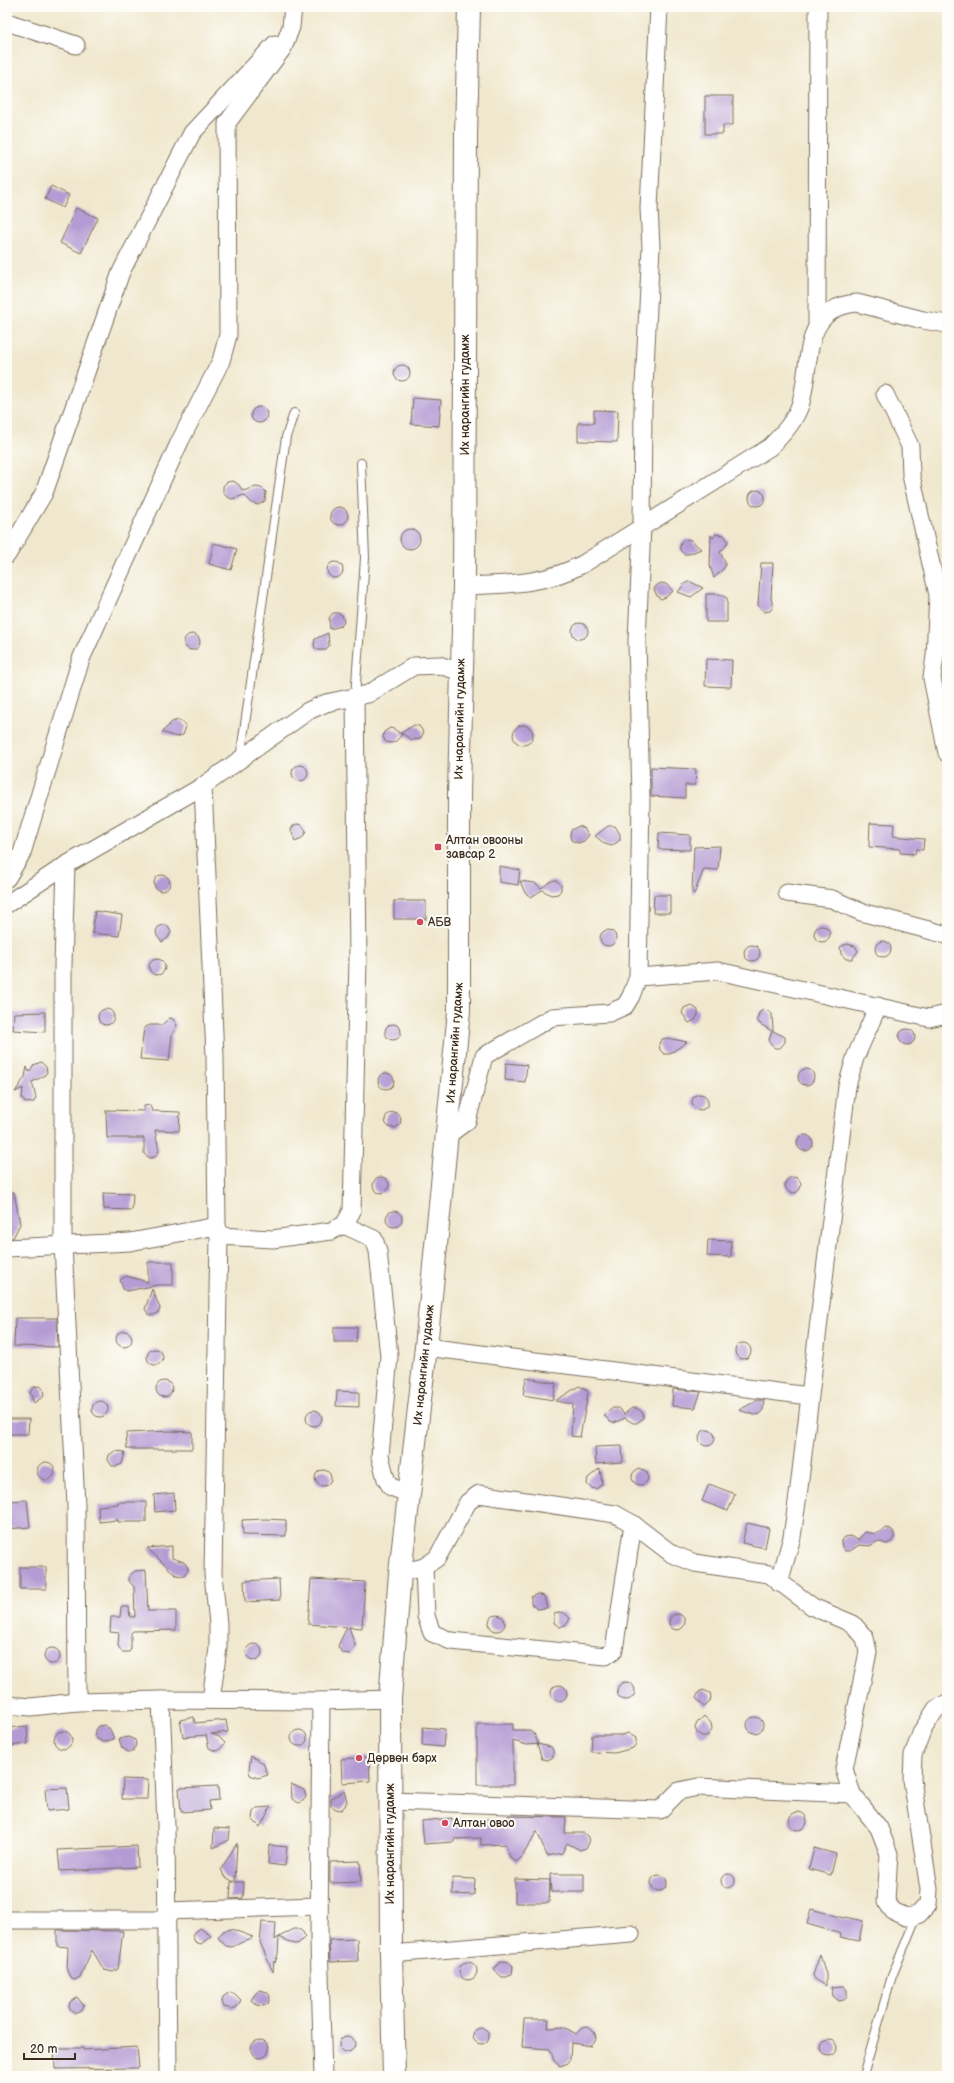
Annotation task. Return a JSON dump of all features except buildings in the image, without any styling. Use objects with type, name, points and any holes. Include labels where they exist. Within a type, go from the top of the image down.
[{"type":"main road","name":"Их нарангийн гудамж","points":[[394,2076],[390,1954],[390,1699],[400,1573],[426,1347],[459,1011],[461,672],[464,586],[466,135],[469,7]]},
{"type":"street","points":[[7,878],[22,853],[81,659],[180,440],[221,361],[228,335],[227,123],[284,48],[291,27],[293,7]]},
{"type":"street","points":[[448,1135],[467,1121],[484,1056],[552,1016],[609,1013],[625,1006],[631,996],[638,978],[641,798],[637,641],[642,526],[643,407],[651,247],[650,208],[659,7]]},
{"type":"street","points":[[464,586],[510,584],[562,575],[583,564],[770,447],[784,433],[796,415],[801,402],[810,348],[817,323],[818,7]]},
{"type":"street","points":[[7,22],[76,45]]},
{"type":"street","points":[[7,555],[44,493],[120,272],[192,133],[291,27]]},
{"type":"street","points":[[817,323],[838,307],[857,303],[923,320],[947,324]]},
{"type":"street","points":[[885,394],[910,446],[911,475],[938,595],[935,656],[932,678],[947,753]]},
{"type":"street","points":[[7,904],[66,865],[203,786],[308,711],[326,703],[368,694],[414,666],[439,665],[461,672]]},
{"type":"street","points":[[7,1248],[64,1244],[130,1242],[218,1231],[273,1239],[331,1231],[344,1224],[352,1211],[357,983],[355,697]]},
{"type":"street","points":[[203,786],[215,1056],[218,1231],[213,1574],[218,1624],[218,1648],[211,1700]]},
{"type":"street","points":[[66,865],[63,965],[64,1244],[76,1505],[77,1702]]},
{"type":"street","points":[[787,893],[832,899],[861,912],[947,935]]},
{"type":"street","points":[[638,978],[718,971],[929,1018],[947,1014]]},
{"type":"street","points":[[779,1583],[792,1537],[847,1086],[855,1058],[878,1006]]},
{"type":"street","points":[[344,1224],[374,1239],[378,1250],[390,1356],[380,1456],[386,1479],[391,1487],[410,1494]]},
{"type":"street","points":[[426,1347],[809,1396]]},
{"type":"street","points":[[400,1573],[424,1567],[437,1558],[468,1502],[479,1494],[615,1514],[633,1524],[672,1554],[695,1563],[769,1574],[779,1583],[813,1607],[853,1624],[865,1638],[868,1652],[844,1769],[852,1794],[879,1828],[889,1854],[886,1901],[893,1911],[906,1917],[918,1914],[928,1904],[929,1889],[912,1780],[913,1755],[922,1731],[936,1709],[947,1703]]},
{"type":"street","points":[[424,1567],[426,1616],[432,1633],[451,1641],[606,1656],[614,1650],[633,1524]]},
{"type":"street","points":[[7,1705],[31,1707],[77,1702],[161,1700],[321,1701],[390,1699]]},
{"type":"street","points":[[161,1700],[166,1825],[168,2076]]},
{"type":"street","points":[[321,1701],[319,1906],[323,2076]]},
{"type":"street","points":[[390,1800],[660,1810],[679,1791],[698,1787],[852,1794]]},
{"type":"street","points":[[7,1920],[166,1916],[319,1906]]},
{"type":"street","points":[[390,1954],[631,1934]]},
{"type":"lane","points":[[240,760],[286,437],[294,413]]},
{"type":"lane","points":[[355,697],[365,558],[361,463]]},
{"type":"lane","points":[[863,2076],[892,1976],[918,1914]]},
{"type":"place","name":"Алтан овооны завсар 2","points":[[438,847]]},
{"type":"place","name":"АБВ","points":[[420,922]]},
{"type":"place","name":"Дөрвөн бэрх","points":[[359,1758]]},
{"type":"place","name":"Алтан овоо","points":[[445,1823]]}]
